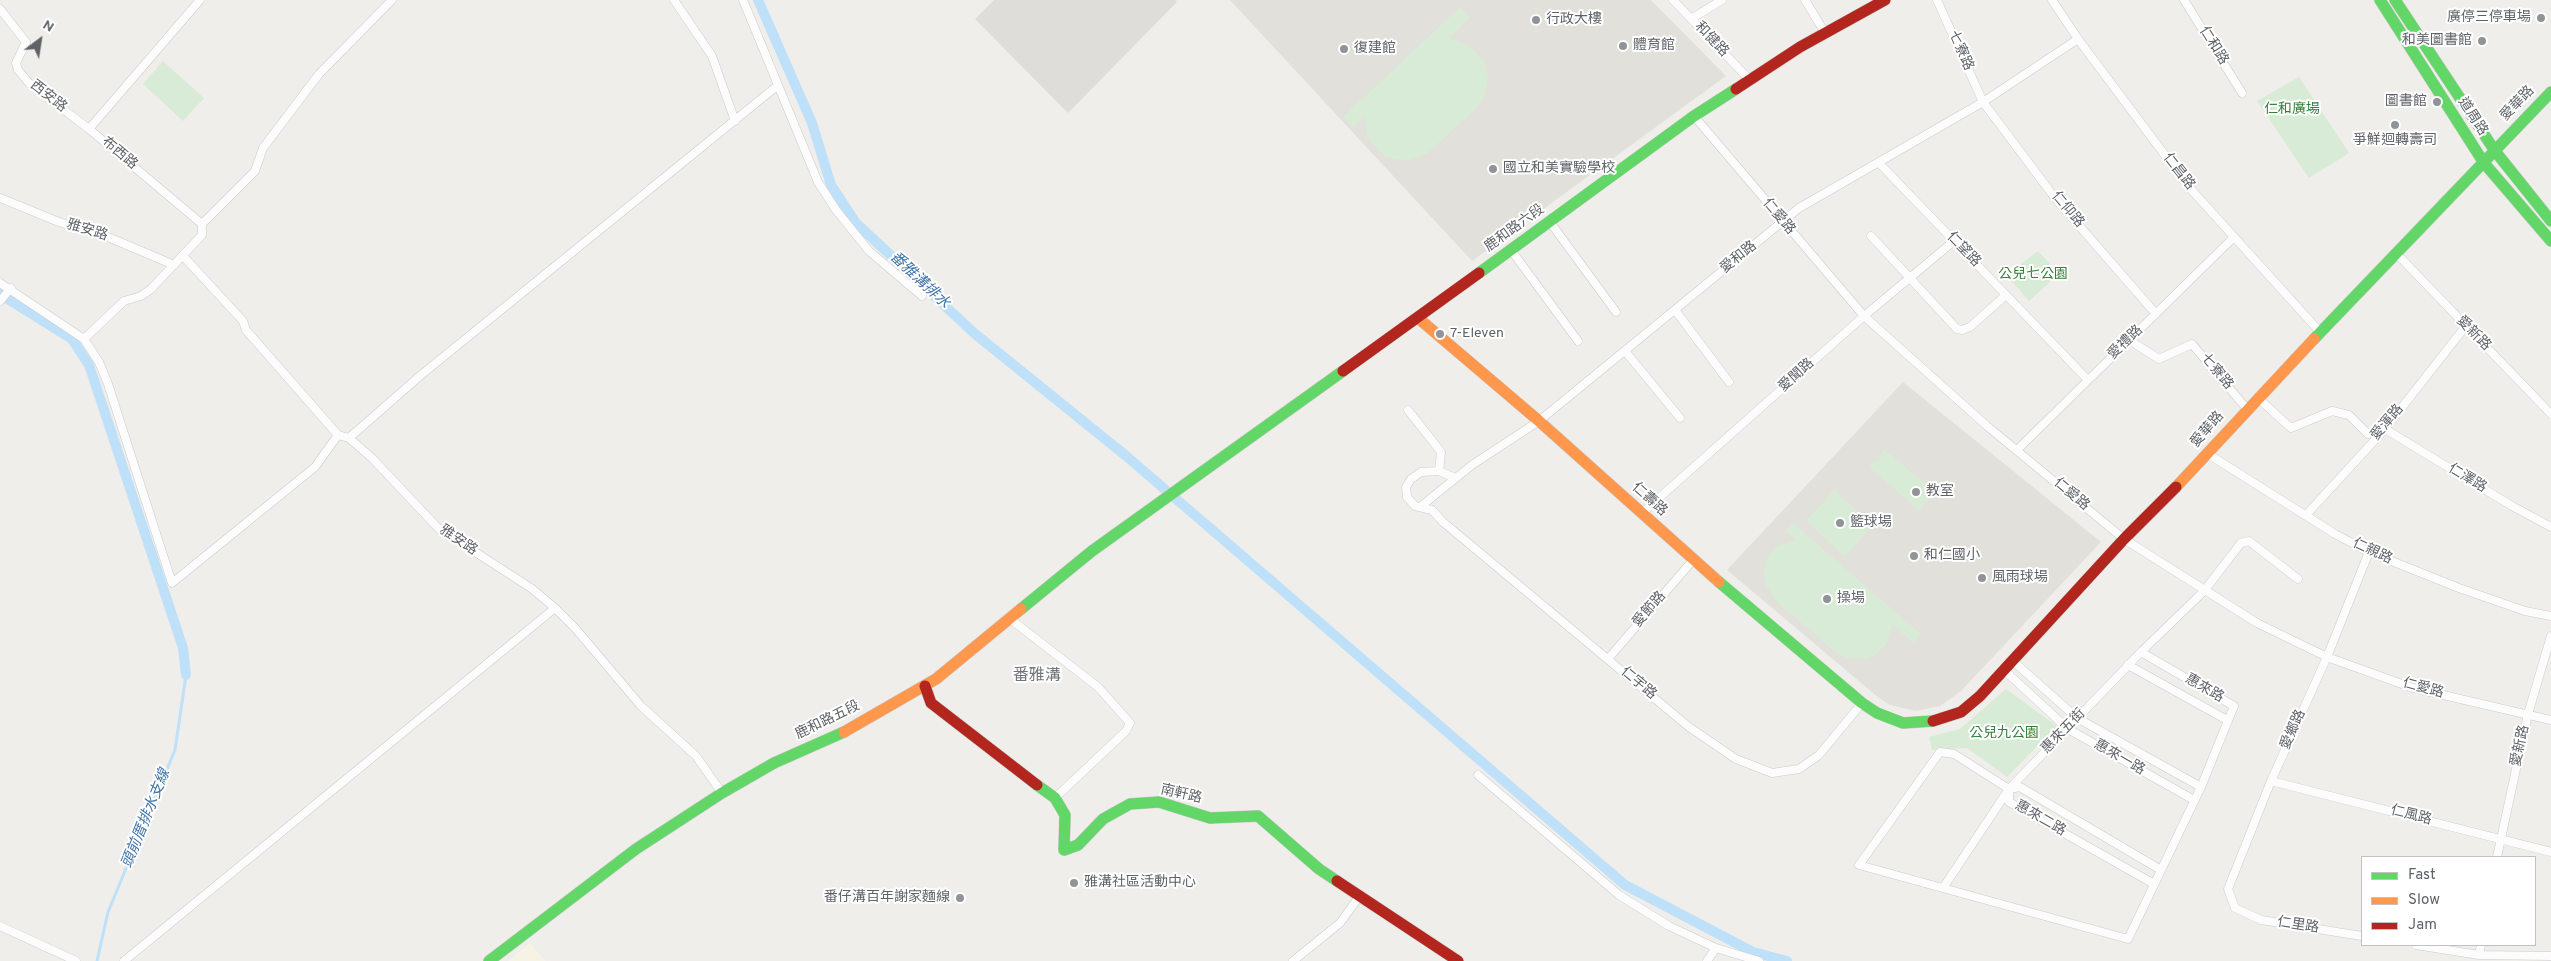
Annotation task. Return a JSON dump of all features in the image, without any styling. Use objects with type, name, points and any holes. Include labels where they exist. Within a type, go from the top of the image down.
[{"type":"main road","name":"鹿和路六段","points":[[1170,494],[1185,486],[1418,318],[1694,116],[1749,79],[1825,33],[1886,0]]},
{"type":"main road","name":"道周路","points":[[2380,0],[2484,163],[2551,241]]},
{"type":"main road","name":"道周路","points":[[2395,0],[2495,151],[2551,221]]},
{"type":"main road","name":"愛華路","points":[[1862,703],[1877,713],[1903,723],[1938,721],[1956,714],[1971,704],[2013,661],[2124,539],[2208,454],[2247,409],[2259,399],[2320,332],[2551,92]]},
{"type":"main road","name":"仁壽路","points":[[1418,318],[1539,421],[1693,560],[1862,703]]},
{"type":"main road","name":"鹿和路五段","points":[[489,961],[636,849],[722,793],[774,763],[844,732],[925,686],[1086,556],[1170,494]]},
{"type":"main road","name":"南軒路","points":[[925,686],[931,703],[1055,798],[1065,815],[1064,850],[1078,845],[1104,819],[1130,804],[1159,802],[1210,818],[1258,816],[1266,820],[1319,869],[1458,961]]},
{"type":"street","name":"布西路","points":[[200,0],[89,129],[202,224]]},
{"type":"street","points":[[84,340],[124,301],[141,296],[151,289],[174,264],[184,257],[202,235],[202,224],[255,171],[263,148],[319,74],[392,0]]},
{"type":"street","points":[[674,0],[712,56],[735,121]]},
{"type":"street","points":[[744,0],[777,86],[818,182],[836,210],[869,251],[922,296]]},
{"type":"street","name":"和健路","points":[[1672,0],[1749,79]]},
{"type":"street","points":[[1691,19],[1722,0]]},
{"type":"street","points":[[1805,0],[1825,33]]},
{"type":"street","name":"七寮路","points":[[1937,0],[1983,102]]},
{"type":"street","name":"仁昌路","points":[[2052,0],[2078,39],[2188,186],[2320,332]]},
{"type":"street","name":"仁和路","points":[[2184,0],[2242,92]]},
{"type":"street","name":"西安路","points":[[0,9],[26,42],[16,63],[18,70],[29,83],[89,129]]},
{"type":"street","name":"愛和路","points":[[1420,507],[1455,478],[1539,421],[1799,208],[1822,193],[1879,163],[1983,102],[2078,39]]},
{"type":"street","points":[[349,438],[421,375],[777,86]]},
{"type":"street","name":"仁仰路","points":[[1983,102],[2055,198],[2156,314]]},
{"type":"street","name":"仁愛路","points":[[1694,116],[1864,316],[1986,426],[2124,539],[2204,591],[2258,623],[2327,657],[2413,688],[2551,720]]},
{"type":"street","name":"仁望路","points":[[1879,163],[2088,380]]},
{"type":"street","name":"雅安路","points":[[0,198],[59,222],[108,237],[174,264]]},
{"type":"street","points":[[1550,222],[1616,312]]},
{"type":"street","points":[[1871,236],[1957,329],[1962,330],[1970,327],[2006,295]]},
{"type":"street","name":"愛禮路","points":[[2017,450],[2234,237]]},
{"type":"street","name":"愛聞路","points":[[1642,513],[1864,316],[1954,241]]},
{"type":"street","points":[[1511,250],[1578,340]]},
{"type":"street","name":"愛新路","points":[[2396,253],[2464,327],[2551,414]]},
{"type":"street","points":[[0,283],[11,288],[84,340],[99,362],[108,384],[172,582],[315,467],[338,435],[246,330],[243,321],[184,257]]},
{"type":"street","points":[[0,301],[11,288]]},
{"type":"street","points":[[1675,310],[1729,382]]},
{"type":"street","name":"愛渾路","points":[[2306,515],[2385,429],[2464,327]]},
{"type":"street","name":"七寮路","points":[[2129,340],[2159,359],[2192,344],[2247,409]]},
{"type":"street","points":[[1624,351],[1680,418]]},
{"type":"street","points":[[2259,399],[2290,428],[2332,411],[2349,415],[2368,434],[2385,429]]},
{"type":"street","points":[[1408,410],[1441,452],[1439,471]]},
{"type":"street","name":"仁澤路","points":[[2385,429],[2512,506],[2551,527]]},
{"type":"street","name":"雅安路","points":[[338,435],[349,438],[372,458],[438,528],[531,588],[555,608],[575,628],[641,706],[696,756],[722,793]]},
{"type":"street","name":"仁親路","points":[[2208,454],[2368,552],[2459,588],[2525,611],[2551,616]]},
{"type":"street","points":[[1420,507],[1415,506],[1407,497],[1406,487],[1411,479],[1420,472],[1439,471],[1455,478]]},
{"type":"street","name":"仁宇路","points":[[1420,507],[1432,510],[1689,727],[1736,759],[1772,773],[1790,772],[1808,762],[1832,740],[1862,703]]},
{"type":"street","name":"惠來五街","points":[[1943,888],[2009,789],[2128,665],[2204,591],[2244,541],[2255,546],[2298,578]]},
{"type":"street","name":"愛鄉路","points":[[2236,908],[2228,889],[2271,780],[2327,657],[2368,552]]},
{"type":"street","name":"愛節路","points":[[1608,659],[1693,560]]},
{"type":"street","points":[[124,961],[555,608]]},
{"type":"street","points":[[1009,618],[1098,687],[1130,723],[1126,731],[1055,798]]},
{"type":"street","name":"愛新路","points":[[2497,856],[2528,714],[2551,636]]},
{"type":"street","name":"惠來路","points":[[2128,665],[2227,720],[2234,706],[2141,652]]},
{"type":"street","name":"惠來一路","points":[[2013,661],[2077,718],[2200,787]]},
{"type":"street","name":"惠來一路","points":[[2004,670],[2068,729],[2194,800]]},
{"type":"street","points":[[2009,789],[1954,754],[1940,752],[1859,865],[2128,939],[2200,787],[2227,720]]},
{"type":"street","points":[[1478,775],[1618,895],[1669,926],[1716,948],[1759,961]]},
{"type":"street","name":"仁風路","points":[[2271,780],[2551,852]]},
{"type":"street","name":"惠來二路","points":[[2154,884],[2009,802],[2009,789],[2020,787],[2161,870]]},
{"type":"street","points":[[1293,961],[1340,923],[1359,897]]},
{"type":"street","name":"仁里路","points":[[2236,908],[2261,920],[2361,936]]},
{"type":"street","points":[[0,926],[76,961]]},
{"type":"street","points":[[2422,946],[2479,955],[2551,956]]},
{"type":"street","points":[[2479,955],[2481,946]]},
{"type":"street","points":[[1708,961],[1716,948]]},
{"type":"shaded area","points":[[994,0],[1175,0],[1177,2],[1068,113],[975,19]]},
{"type":"shaded area","name":"國立和美實驗學校","points":[[1230,0],[1651,0],[1726,76],[1472,261]]},
{"type":"shaded area","name":"和仁國小","points":[[1903,382],[2101,542],[1961,691],[1940,706],[1916,711],[1890,705],[1879,698],[1727,570]]},
{"type":"shaded area","points":[[530,943],[545,961],[508,961]]},
{"type":"green space","points":[[1460,7],[1470,17],[1449,38],[1468,45],[1484,60],[1488,78],[1484,98],[1473,111],[1427,154],[1407,161],[1384,156],[1368,139],[1364,117],[1353,127],[1343,117]]},
{"type":"green space","points":[[163,61],[204,98],[183,121],[143,84]]},
{"type":"green space","name":"仁和廣場","points":[[2299,77],[2349,153],[2309,178],[2257,101]]},
{"type":"green space","name":"公兒七公園","points":[[2038,251],[2059,274],[2029,301],[2006,275]]},
{"type":"green space","points":[[1884,449],[1936,493],[1930,500],[1926,501],[1920,511],[1869,467],[1874,461],[1880,461],[1879,456]]},
{"type":"green space","name":"籃球場","points":[[1834,490],[1873,525],[1845,557],[1806,521]]},
{"type":"green space","points":[[1793,523],[1921,634],[1913,643],[1892,624],[1887,643],[1878,653],[1866,659],[1846,658],[1833,650],[1777,602],[1765,584],[1764,570],[1768,556],[1777,546],[1796,540],[1786,531]]},
{"type":"green space","name":"公兒九公園","points":[[2006,689],[2057,726],[2007,777],[1967,748],[1932,750],[1929,737],[1960,729]]},
{"type":"waterway","name":"番雅溝排水","points":[[758,0],[812,123],[831,185],[856,223],[974,333],[1125,455],[1625,885],[1753,952],[1787,961]]},
{"type":"waterway","points":[[0,294],[72,339],[89,365],[183,648],[186,675]]},
{"type":"waterway","name":"頭前厝排水支線","points":[[97,961],[108,912],[175,750],[186,675]]},
{"type":"traffic: fast","points":[[2380,0],[2484,163],[2551,241]]},
{"type":"traffic: fast","points":[[2395,0],[2495,151],[2551,221]]},
{"type":"traffic: fast","points":[[1479,273],[1694,116],[1736,89]]},
{"type":"traffic: fast","points":[[2314,339],[2551,92]]},
{"type":"traffic: fast","points":[[1021,609],[1092,551],[1343,371]]},
{"type":"traffic: fast","points":[[1719,582],[1862,703],[1877,713],[1903,723],[1933,721]]},
{"type":"traffic: fast","points":[[489,961],[636,849],[722,793],[774,763],[844,732]]},
{"type":"traffic: fast","points":[[1037,785],[1055,798],[1065,815],[1064,850],[1078,845],[1103,819],[1130,804],[1159,802],[1210,818],[1258,816],[1319,869],[1337,881]]},
{"type":"traffic: slow","points":[[1418,318],[1539,421],[1719,582]]},
{"type":"traffic: slow","points":[[2176,487],[2314,339]]},
{"type":"traffic: slow","points":[[844,732],[936,679],[1021,609]]},
{"type":"traffic: jam","points":[[1736,89],[1800,47],[1885,0]]},
{"type":"traffic: jam","points":[[1343,371],[1479,273]]},
{"type":"traffic: jam","points":[[1933,721],[1961,712],[1980,696],[2124,539],[2176,487]]},
{"type":"traffic: jam","points":[[925,686],[931,703],[1037,785]]},
{"type":"traffic: jam","points":[[1337,881],[1458,961]]},
{"type":"place","name":"廣停三停車場","points":[[2541,18]]},
{"type":"place","name":"行政大樓","points":[[1536,20]]},
{"type":"place","name":"和美圖書館","points":[[2482,41]]},
{"type":"place","name":"體育館","points":[[1623,46]]},
{"type":"place","name":"復建館","points":[[1344,49]]},
{"type":"place","name":"圖書館","points":[[2437,102]]},
{"type":"place","name":"爭鮮迴轉壽司","points":[[2395,125]]},
{"type":"place","name":"國立和美實驗學校","points":[[1493,169]]},
{"type":"place","name":"7-Eleven","points":[[1440,334]]},
{"type":"place","name":"教室","points":[[1916,492]]},
{"type":"place","name":"籃球場","points":[[1840,523]]},
{"type":"place","name":"和仁國小","points":[[1914,556]]},
{"type":"place","name":"風雨球場","points":[[1982,578]]},
{"type":"place","name":"操場","points":[[1827,599]]},
{"type":"place","name":"雅溝社區活動中心","points":[[1074,883]]},
{"type":"place","name":"番仔溝百年謝家麵線","points":[[960,898]]},
{"type":"district","name":"番雅溝","points":[[1037,677]]}]
